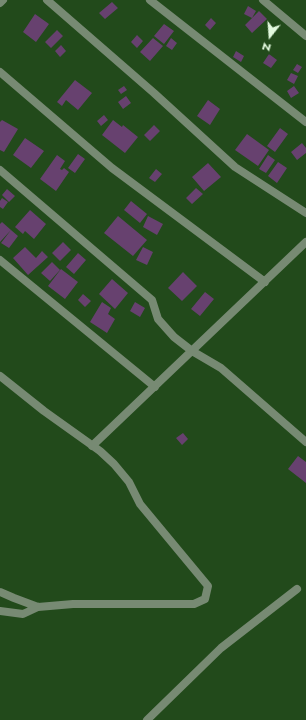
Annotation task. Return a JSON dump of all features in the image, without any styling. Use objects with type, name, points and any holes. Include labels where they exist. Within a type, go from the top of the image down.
[{"type":"street","points":[[0,3],[3,0]]},
{"type":"street","points":[[48,0],[154,93],[235,167],[306,213]]},
{"type":"street","points":[[150,0],[306,122]]},
{"type":"street","points":[[263,0],[306,36]]},
{"type":"street","points":[[0,72],[112,168],[265,282]]},
{"type":"street","points":[[0,170],[152,300],[158,319],[174,337],[192,351],[221,368],[306,442]]},
{"type":"street","points":[[92,446],[306,242]]},
{"type":"street","points":[[0,260],[155,387]]},
{"type":"street","points":[[0,376],[114,464],[129,482],[140,504],[208,586],[205,599],[194,604],[72,604],[38,607],[23,614],[0,611]]},
{"type":"street","points":[[147,720],[220,648],[297,589]]},
{"type":"street","points":[[0,592],[38,607]]},
{"type":"building","points":[[112,2],[118,8],[105,19],[99,13]]},
{"type":"building","points":[[248,6],[256,11],[252,18],[244,14]]},
{"type":"building","points":[[259,11],[267,19],[252,33],[245,25]]},
{"type":"building","points":[[35,14],[49,24],[36,42],[23,32]]},
{"type":"building","points":[[211,18],[216,23],[210,30],[205,25]]},
{"type":"building","points":[[164,24],[174,31],[164,44],[154,36]]},
{"type":"building","points":[[57,30],[63,36],[51,48],[45,42]]},
{"type":"building","points":[[137,35],[143,41],[137,48],[131,42]]},
{"type":"building","points":[[153,38],[163,46],[150,61],[140,52]]},
{"type":"building","points":[[171,38],[177,43],[172,50],[166,46]]},
{"type":"building","points":[[61,45],[66,51],[60,57],[55,51]]},
{"type":"building","points":[[236,51],[244,56],[241,62],[233,57]]},
{"type":"building","points":[[269,54],[277,60],[271,68],[263,63]]},
{"type":"building","points":[[297,64],[302,67],[298,73],[293,70]]},
{"type":"building","points":[[291,73],[298,76],[294,84],[287,80]]},
{"type":"building","points":[[75,80],[92,93],[78,110],[66,100],[62,106],[57,102]]},
{"type":"building","points":[[124,86],[127,90],[121,94],[118,90]]},
{"type":"building","points":[[294,86],[299,93],[291,98],[287,91]]},
{"type":"building","points":[[126,96],[131,103],[123,109],[118,102]]},
{"type":"building","points":[[208,100],[220,109],[210,125],[197,116]]},
{"type":"building","points":[[104,115],[108,120],[101,126],[97,121]]},
{"type":"building","points":[[2,120],[18,129],[4,152],[0,150],[0,122]]},
{"type":"building","points":[[113,120],[122,127],[123,125],[138,137],[125,153],[102,135]]},
{"type":"building","points":[[154,125],[160,131],[150,141],[144,135]]},
{"type":"building","points":[[280,128],[288,134],[275,152],[267,146]]},
{"type":"building","points":[[247,134],[269,150],[258,166],[235,150]]},
{"type":"building","points":[[25,138],[44,151],[31,168],[13,155]]},
{"type":"building","points":[[302,143],[306,148],[306,153],[297,160],[291,152]]},
{"type":"building","points":[[78,154],[85,159],[75,173],[68,168]]},
{"type":"building","points":[[57,155],[65,161],[60,169],[62,170],[64,168],[69,172],[56,191],[40,179]]},
{"type":"building","points":[[268,155],[275,160],[266,173],[259,169]]},
{"type":"building","points":[[278,162],[287,168],[277,183],[268,176]]},
{"type":"building","points":[[208,163],[221,177],[204,191],[192,177]]},
{"type":"building","points":[[156,169],[162,174],[155,182],[149,178]]},
{"type":"building","points":[[196,188],[203,194],[192,204],[186,198]]},
{"type":"building","points":[[7,189],[15,196],[9,202],[2,195]]},
{"type":"building","points":[[2,198],[8,202],[3,209],[0,207],[0,201]]},
{"type":"building","points":[[131,201],[147,214],[140,223],[124,210]]},
{"type":"building","points":[[30,210],[46,224],[34,239],[25,231],[23,234],[15,227]]},
{"type":"building","points":[[118,216],[147,240],[133,256],[104,233]]},
{"type":"building","points":[[148,216],[163,224],[157,235],[143,227]]},
{"type":"building","points":[[2,222],[11,230],[0,242],[0,224]]},
{"type":"building","points":[[11,230],[18,236],[9,248],[1,243]]},
{"type":"building","points":[[63,242],[71,250],[60,261],[52,253]]},
{"type":"building","points":[[25,247],[36,258],[42,251],[48,257],[28,275],[13,258]]},
{"type":"building","points":[[143,247],[153,252],[147,265],[136,260]]},
{"type":"building","points":[[78,253],[86,260],[74,274],[66,267]]},
{"type":"building","points":[[52,262],[60,270],[50,281],[41,273]]},
{"type":"building","points":[[61,269],[78,282],[65,299],[48,286]]},
{"type":"building","points":[[183,272],[197,286],[182,301],[168,288]]},
{"type":"building","points":[[112,279],[128,293],[115,309],[99,294]]},
{"type":"building","points":[[205,292],[214,299],[200,316],[191,309]]},
{"type":"building","points":[[83,294],[91,301],[85,307],[78,300]]},
{"type":"building","points":[[102,302],[111,308],[108,314],[115,319],[107,333],[90,322]]},
{"type":"building","points":[[135,302],[145,308],[140,317],[130,311]]},
{"type":"building","points":[[183,433],[188,439],[182,445],[176,438]]},
{"type":"building","points":[[298,456],[306,462],[306,483],[288,469]]}]
